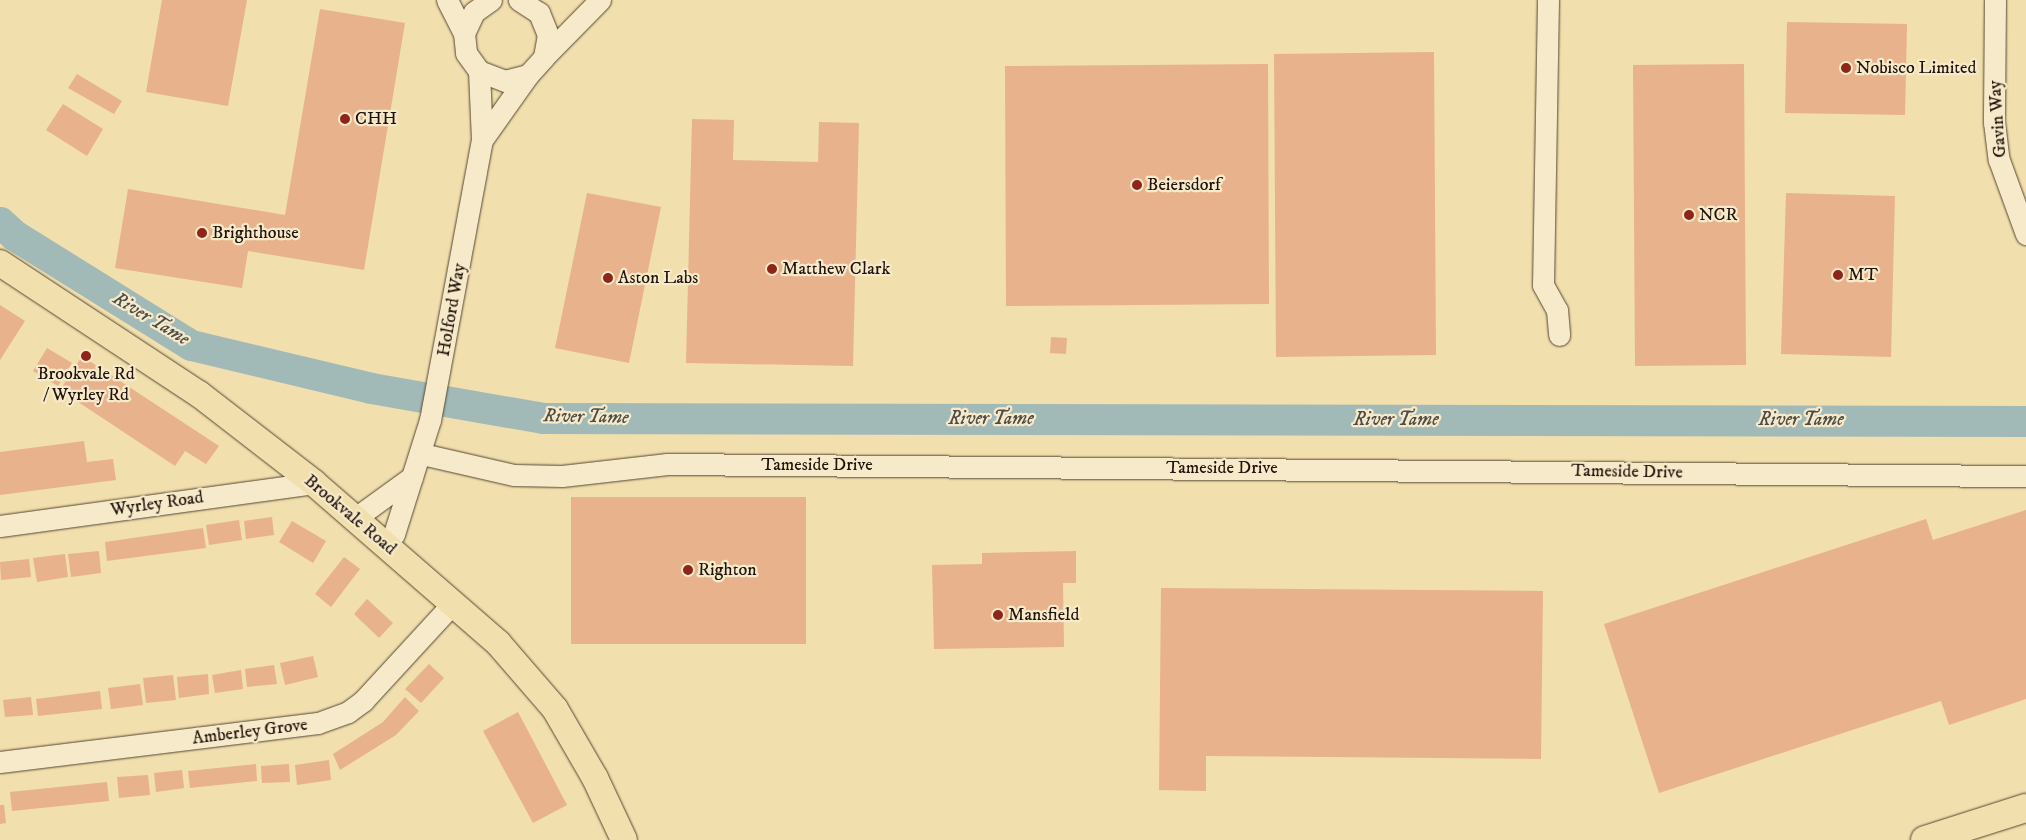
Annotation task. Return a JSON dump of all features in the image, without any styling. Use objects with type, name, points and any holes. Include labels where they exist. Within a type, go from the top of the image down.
[{"type":"highway","points":[[1925,840],[2026,808]]},
{"type":"main road","name":"Brookvale Road","points":[[0,263],[199,394],[314,483],[498,642],[555,709],[595,778],[624,840]]},
{"type":"street","points":[[448,0],[464,32],[466,53],[479,72],[505,81],[528,75]]},
{"type":"street","points":[[464,32],[474,12],[490,0]]},
{"type":"street","points":[[519,0],[539,13],[548,34],[544,57]]},
{"type":"street","points":[[544,57],[600,0]]},
{"type":"street","points":[[1548,0],[1543,285],[1558,310],[1559,335]]},
{"type":"street","name":"Gavin Way","points":[[1995,0],[1994,122],[1999,160],[2026,234]]},
{"type":"street","name":"Holford Way","points":[[482,140],[528,75],[544,57]]},
{"type":"street","name":"Holford Way","points":[[386,545],[394,534],[412,477],[422,454],[443,359],[482,140],[479,72]]},
{"type":"street","name":"Tameside Drive","points":[[422,454],[514,474],[562,476],[677,464],[2026,476]]},
{"type":"street","points":[[354,519],[412,477]]},
{"type":"street","name":"Wyrley Road","points":[[0,526],[314,483]]},
{"type":"street","name":"Amberley Grove","points":[[0,762],[318,723],[348,712],[363,701],[453,603]]},
{"type":"building","points":[[162,0],[247,0],[228,106],[146,92]]},
{"type":"building","name":"CHH","points":[[320,9],[405,23],[364,270],[248,251],[242,288],[115,268],[128,189],[285,215]]},
{"type":"building","name":"Nobisco Limited","points":[[1787,22],[1907,24],[1905,115],[1785,113]]},
{"type":"building","points":[[1434,52],[1436,355],[1276,357],[1274,54]]},
{"type":"building","name":"Beiersdorf","points":[[1268,64],[1269,304],[1006,306],[1005,66]]},
{"type":"building","name":"NCR","points":[[1744,64],[1746,365],[1635,366],[1633,65]]},
{"type":"building","points":[[77,74],[122,101],[114,114],[68,88]]},
{"type":"building","points":[[63,104],[103,129],[87,156],[46,130]]},
{"type":"building","name":"Matthew Clark","points":[[692,119],[734,120],[733,160],[818,162],[819,122],[859,123],[853,366],[686,363]]},
{"type":"building","name":"Aston Labs","points":[[587,193],[661,207],[629,363],[555,348]]},
{"type":"building","name":"MT","points":[[1786,193],[1895,196],[1891,357],[1781,354]]},
{"type":"building","points":[[0,305],[25,321],[0,360]]},
{"type":"building","points":[[1051,337],[1067,338],[1066,354],[1050,353]]},
{"type":"building","points":[[47,348],[72,363],[58,386],[33,371]]},
{"type":"building","points":[[82,356],[219,446],[206,464],[185,451],[175,466],[60,390]]},
{"type":"building","points":[[84,441],[87,462],[113,459],[116,480],[0,495],[0,452]]},
{"type":"building","name":"Righton","points":[[571,497],[806,497],[806,644],[571,644]]},
{"type":"building","points":[[2026,510],[2026,699],[1949,725],[1941,701],[1659,793],[1604,624],[1926,519],[1933,540]]},
{"type":"building","points":[[272,517],[274,535],[246,539],[244,521]]},
{"type":"building","points":[[239,520],[242,540],[209,545],[206,525]]},
{"type":"building","points":[[292,521],[326,541],[313,563],[279,542]]},
{"type":"building","points":[[203,528],[206,548],[107,561],[105,542]]},
{"type":"building","points":[[99,551],[101,573],[71,577],[68,554]]},
{"type":"building","name":"Mansfield","points":[[1076,551],[1076,583],[1063,583],[1064,647],[934,649],[932,565],[982,564],[982,553]]},
{"type":"building","points":[[65,554],[68,577],[37,582],[33,558]]},
{"type":"building","points":[[344,557],[360,569],[331,607],[315,594]]},
{"type":"building","points":[[29,559],[31,577],[1,580],[0,562]]},
{"type":"building","points":[[1161,588],[1543,591],[1541,759],[1206,756],[1206,791],[1159,790]]},
{"type":"building","points":[[367,599],[393,623],[379,638],[354,614]]},
{"type":"building","points":[[313,656],[318,677],[285,685],[280,663]]},
{"type":"building","points":[[429,664],[444,678],[421,703],[405,689]]},
{"type":"building","points":[[274,665],[277,684],[247,687],[245,669]]},
{"type":"building","points":[[241,670],[243,689],[215,693],[212,675]]},
{"type":"building","points":[[208,674],[209,694],[179,698],[177,677]]},
{"type":"building","points":[[173,675],[176,700],[146,703],[143,678]]},
{"type":"building","points":[[140,684],[143,705],[111,709],[108,688]]},
{"type":"building","points":[[100,691],[102,709],[38,716],[36,699]]},
{"type":"building","points":[[31,697],[33,715],[5,717],[3,700]]},
{"type":"building","points":[[405,697],[419,711],[396,735],[340,770],[333,754],[383,722]]},
{"type":"building","points":[[518,712],[567,805],[533,823],[483,731]]},
{"type":"building","points":[[329,760],[331,780],[297,785],[295,765]]},
{"type":"building","points":[[256,764],[257,781],[190,788],[188,771]]},
{"type":"building","points":[[289,764],[290,782],[262,783],[261,766]]},
{"type":"building","points":[[182,770],[184,788],[156,792],[154,773]]},
{"type":"building","points":[[148,775],[150,795],[119,798],[117,777]]},
{"type":"building","points":[[107,782],[109,801],[12,811],[10,792]]},
{"type":"building","points":[[0,805],[4,805],[6,823],[0,824]]},
{"type":"waterway","name":"River Tame","points":[[0,222],[14,235],[191,345],[371,388],[543,418],[2026,421]]},
{"type":"place","name":"Nobisco Limited","points":[[1846,68]]},
{"type":"place","name":"CHH","points":[[345,119]]},
{"type":"place","name":"Beiersdorf","points":[[1137,185]]},
{"type":"place","name":"NCR","points":[[1689,215]]},
{"type":"place","name":"Brighthouse","points":[[202,233]]},
{"type":"place","name":"Matthew Clark","points":[[772,269]]},
{"type":"place","name":"MT","points":[[1838,275]]},
{"type":"place","name":"Aston Labs","points":[[608,278]]},
{"type":"place","name":"Brookvale Rd / Wyrley Rd","points":[[86,356]]},
{"type":"place","name":"Righton","points":[[688,570]]},
{"type":"place","name":"Mansfield","points":[[998,615]]}]
